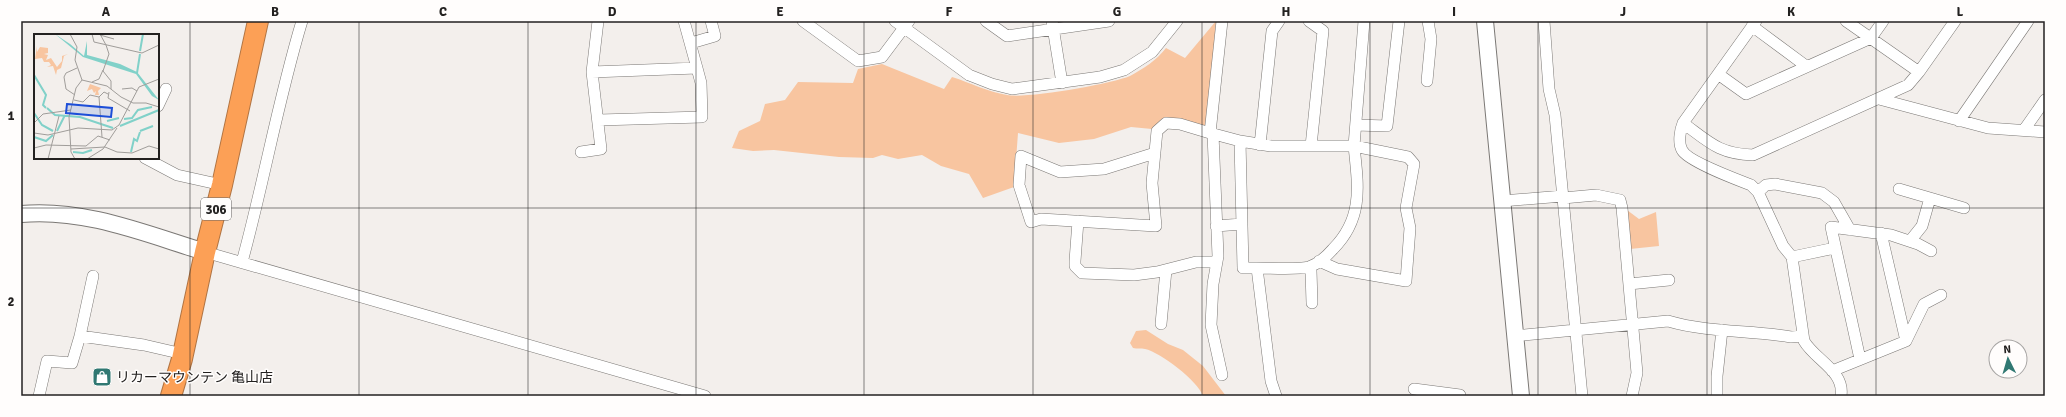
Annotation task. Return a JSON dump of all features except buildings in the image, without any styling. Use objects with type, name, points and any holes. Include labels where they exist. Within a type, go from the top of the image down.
[{"type":"highway","name":"306","points":[[172,396],[222,185],[258,21]]},
{"type":"street","points":[[242,262],[259,201],[274,129],[302,21]]},
{"type":"street","points":[[581,152],[601,149],[599,120],[592,72],[598,21]]},
{"type":"street","points":[[599,120],[702,117],[702,83],[684,21]]},
{"type":"street","points":[[691,43],[715,36],[711,21]]},
{"type":"street","points":[[803,21],[858,61],[882,57],[902,23],[959,69],[986,82],[1012,89],[1062,83],[1114,73],[1133,65],[1152,52],[1177,21]]},
{"type":"street","points":[[986,21],[1007,36],[1053,25],[1109,21]]},
{"type":"street","points":[[1222,21],[1211,134],[1217,262],[1213,284],[1211,325],[1222,375]]},
{"type":"street","points":[[1260,145],[1272,30],[1279,21]]},
{"type":"street","points":[[1309,21],[1323,31],[1312,146]]},
{"type":"street","points":[[1240,142],[1243,268],[1309,267],[1319,261],[1340,242],[1350,226],[1356,208],[1358,188],[1354,146],[1364,21]]},
{"type":"street","points":[[1356,125],[1387,126],[1399,21]]},
{"type":"street","points":[[1427,81],[1430,39],[1428,21]]},
{"type":"street","points":[[1486,21],[1514,336],[1521,396]]},
{"type":"street","points":[[1544,21],[1550,89],[1555,115],[1582,396]]},
{"type":"street","points":[[1846,21],[1919,72]]},
{"type":"street","points":[[1718,74],[1746,94],[1871,38],[1883,21]]},
{"type":"street","points":[[1683,122],[1719,149],[1734,153],[1753,155],[1908,85],[1955,21]]},
{"type":"street","points":[[1959,121],[2028,21]]},
{"type":"street","points":[[1806,66],[1754,23],[1683,122],[1680,141],[1682,151],[1688,156],[1751,185],[1758,192],[1783,246],[1792,257],[1803,336],[1809,350],[1832,371],[1841,384],[1841,396]]},
{"type":"street","points":[[1053,25],[1062,83]]},
{"type":"street","points":[[592,72],[697,68]]},
{"type":"street","points":[[159,104],[166,89]]},
{"type":"street","points":[[1879,99],[1988,128],[2045,132]]},
{"type":"street","points":[[2024,130],[2045,100]]},
{"type":"street","points":[[1155,152],[1104,169],[1060,172],[1021,156],[1019,185],[1030,222],[1041,219],[1156,226],[1152,183],[1155,152],[1157,131],[1166,124],[1180,124],[1240,142],[1260,145],[1354,146],[1408,157],[1414,164],[1406,208],[1410,228],[1406,281],[1337,270],[1319,261]]},
{"type":"street","points":[[147,159],[178,175],[222,185]]},
{"type":"street","points":[[1758,192],[1766,185],[1775,184],[1822,193],[1834,202],[1850,230]]},
{"type":"street","points":[[1899,189],[1964,208]]},
{"type":"street","points":[[1502,201],[1596,195],[1620,200],[1622,208],[1637,373],[1632,396]]},
{"type":"street","points":[[1910,241],[1922,226],[1930,198]]},
{"type":"street","points":[[21,214],[52,213],[100,220],[205,252],[705,396]]},
{"type":"street","points":[[1078,222],[1074,261],[1075,266],[1082,273],[1134,275],[1166,270],[1196,262],[1217,262]]},
{"type":"street","points":[[1216,226],[1242,224]]},
{"type":"street","points":[[1860,359],[1831,227],[1881,233],[1910,241],[1931,251]]},
{"type":"street","points":[[1881,233],[1906,341]]},
{"type":"street","points":[[1792,257],[1835,248]]},
{"type":"street","points":[[1309,267],[1311,271],[1312,304]]},
{"type":"street","points":[[1257,268],[1270,381],[1276,396]]},
{"type":"street","points":[[1161,324],[1166,270]]},
{"type":"street","points":[[39,396],[47,362],[72,363],[80,336],[93,276]]},
{"type":"street","points":[[1629,284],[1669,280]]},
{"type":"street","points":[[1832,371],[1906,341],[1924,304],[1941,295]]},
{"type":"street","points":[[1514,336],[1668,321],[1688,326],[1722,330],[1791,337],[1803,336]]},
{"type":"street","points":[[1717,396],[1717,376],[1722,330]]},
{"type":"street","points":[[80,336],[144,345],[183,354]]},
{"type":"street","points":[[1414,389],[1443,394],[1460,395]]},
{"type":"shaded area","points":[[1216,21],[1207,124],[1204,128],[1181,119],[1162,119],[1152,129],[1131,127],[1094,139],[1059,143],[1018,133],[1014,187],[983,198],[969,174],[941,166],[922,155],[898,159],[882,155],[873,158],[839,157],[774,150],[753,151],[732,148],[739,131],[760,121],[765,104],[785,100],[798,82],[853,83],[858,69],[882,64],[944,89],[952,77],[1000,94],[1017,96],[1049,93],[1105,83],[1130,76],[1150,64],[1166,48],[1185,58]]},
{"type":"shaded area","points":[[1627,210],[1639,219],[1656,212],[1659,246],[1630,249]]},
{"type":"shaded area","points":[[1146,330],[1168,344],[1183,350],[1203,366],[1226,396],[1203,396],[1194,383],[1169,361],[1152,351],[1133,348],[1130,343],[1136,331]]},
{"type":"place","name":"リカーマウンテン 亀山店","points":[[102,377]]}]
